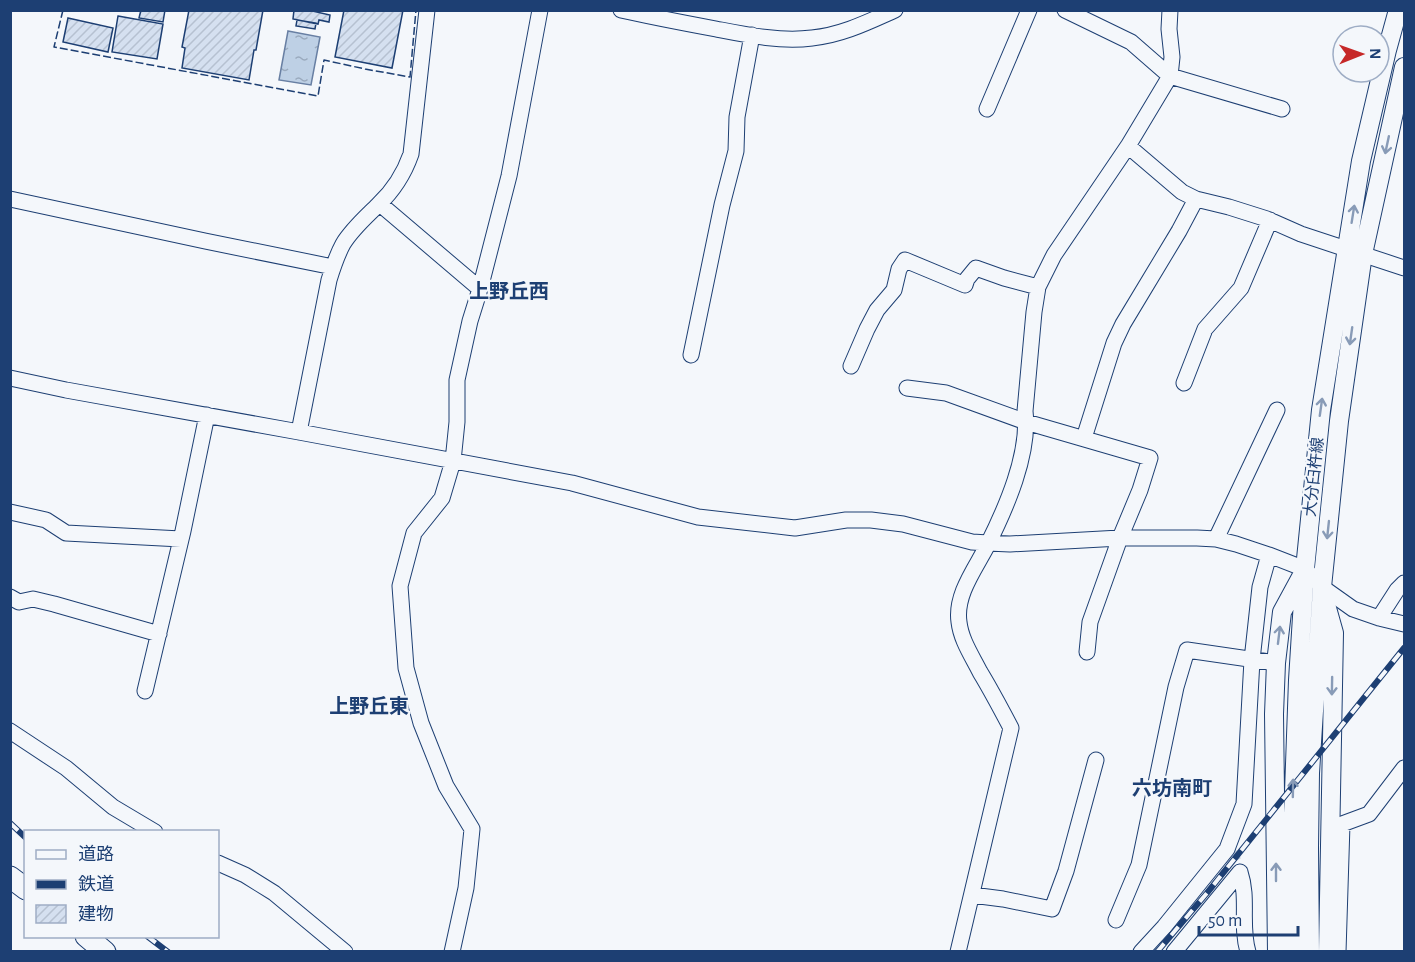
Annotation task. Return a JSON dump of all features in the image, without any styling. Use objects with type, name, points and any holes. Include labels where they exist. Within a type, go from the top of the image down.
[{"type":"highway","points":[[10,877],[24,888]]},
{"type":"highway","points":[[89,938],[105,951]]},
{"type":"main road","name":"大分臼杵線","points":[[1310,951],[1310,773],[1322,587],[1355,252],[1361,161],[1398,10]]},
{"type":"main road","name":"大分臼杵線","points":[[1293,951],[1293,772],[1305,569],[1321,410],[1355,252],[1400,108],[1404,67]]},
{"type":"main road","points":[[1277,951],[1274,714],[1276,663],[1282,612],[1305,569]]},
{"type":"main road","points":[[1322,587],[1334,633],[1334,900],[1328,951]]},
{"type":"street","points":[[299,432],[333,267],[350,234],[380,204],[402,177],[411,154],[427,10]]},
{"type":"street","points":[[453,951],[466,888],[472,830],[446,786],[421,723],[406,668],[400,586],[414,533],[442,498],[453,461],[457,422],[457,380],[470,321],[509,176],[540,10]]},
{"type":"street","points":[[621,10],[752,35],[796,39],[822,37],[854,28],[891,11]]},
{"type":"street","points":[[987,109],[1029,10]]},
{"type":"street","points":[[1065,10],[1131,42],[1170,76],[1282,109]]},
{"type":"street","points":[[958,951],[1011,728],[962,637],[958,619],[962,594],[988,543],[1014,483],[1024,441],[1026,422],[1024,411],[1038,287],[1054,255],[1128,146],[1170,76],[1172,57],[1169,29],[1170,10]]},
{"type":"street","points":[[691,355],[722,205],[736,151],[737,117],[752,35]]},
{"type":"street","points":[[1128,146],[1182,192],[1196,199],[1270,220],[1301,234],[1404,268]]},
{"type":"street","points":[[10,199],[333,267]]},
{"type":"street","points":[[1083,438],[1114,343],[1196,199]]},
{"type":"street","points":[[380,204],[480,289]]},
{"type":"street","points":[[1184,383],[1205,328],[1241,288],[1270,220]]},
{"type":"street","points":[[851,366],[877,310],[894,290],[899,269],[905,260],[965,285],[976,268],[1038,287]]},
{"type":"street","points":[[10,378],[572,483],[698,517],[795,528],[846,520],[871,520],[903,525],[972,542],[1010,544],[1120,538],[1216,539],[1305,569],[1322,587],[1353,609],[1404,624]]},
{"type":"street","points":[[907,388],[946,393],[1026,422],[1150,458],[1090,622],[1087,652]]},
{"type":"street","points":[[1216,539],[1277,410]]},
{"type":"street","points":[[145,691],[181,539],[207,415]]},
{"type":"street","points":[[10,512],[46,520],[66,533],[181,539]]},
{"type":"street","points":[[1140,951],[1164,927],[1227,849],[1245,804],[1252,660],[1260,587],[1269,555]]},
{"type":"street","points":[[1379,618],[1404,583]]},
{"type":"street","points":[[10,597],[19,602],[33,599],[54,604],[159,634]]},
{"type":"street","points":[[1116,920],[1139,865],[1176,687],[1187,650],[1276,663]]},
{"type":"street","points":[[10,731],[66,768],[113,807],[153,830]]},
{"type":"street","points":[[972,894],[1052,909],[1066,871],[1096,760]]},
{"type":"street","points":[[1338,951],[1334,900],[1342,824],[1369,814],[1397,789],[1404,768]]},
{"type":"street","points":[[219,863],[245,875],[274,893],[339,949]]},
{"type":"street","points":[[1174,951],[1240,872],[1245,891],[1245,930],[1248,951]]},
{"type":"water","points":[[288,31],[320,37],[311,85],[279,80]]},
{"type":"building","points":[[141,10],[165,10],[163,22],[139,18]]},
{"type":"building","points":[[189,10],[263,10],[249,80],[182,68],[185,48],[182,47]]},
{"type":"building","points":[[294,10],[308,10],[330,15],[329,22],[319,20],[318,24],[293,19]]},
{"type":"building","points":[[344,10],[403,10],[392,68],[335,57]]},
{"type":"building","points":[[118,16],[163,24],[157,59],[112,52]]},
{"type":"building","points":[[68,18],[113,28],[108,52],[63,42]]},
{"type":"building","points":[[297,20],[316,23],[315,29],[296,26]]},
{"type":"tunnel","points":[[1227,849],[1240,872]]},
{"type":"railway","points":[[1157,952],[1404,648]]},
{"type":"railway","points":[[10,823],[24,836]]},
{"type":"railway","points":[[150,938],[168,952]]},
{"type":"fence","points":[[63,10],[54,47],[318,96],[324,60],[410,77],[416,10]]},
{"type":"district","name":"上野丘西","points":[[509,292]]},
{"type":"district","name":"上野丘東","points":[[369,707]]},
{"type":"district","name":"六坊南町","points":[[1172,789]]}]
